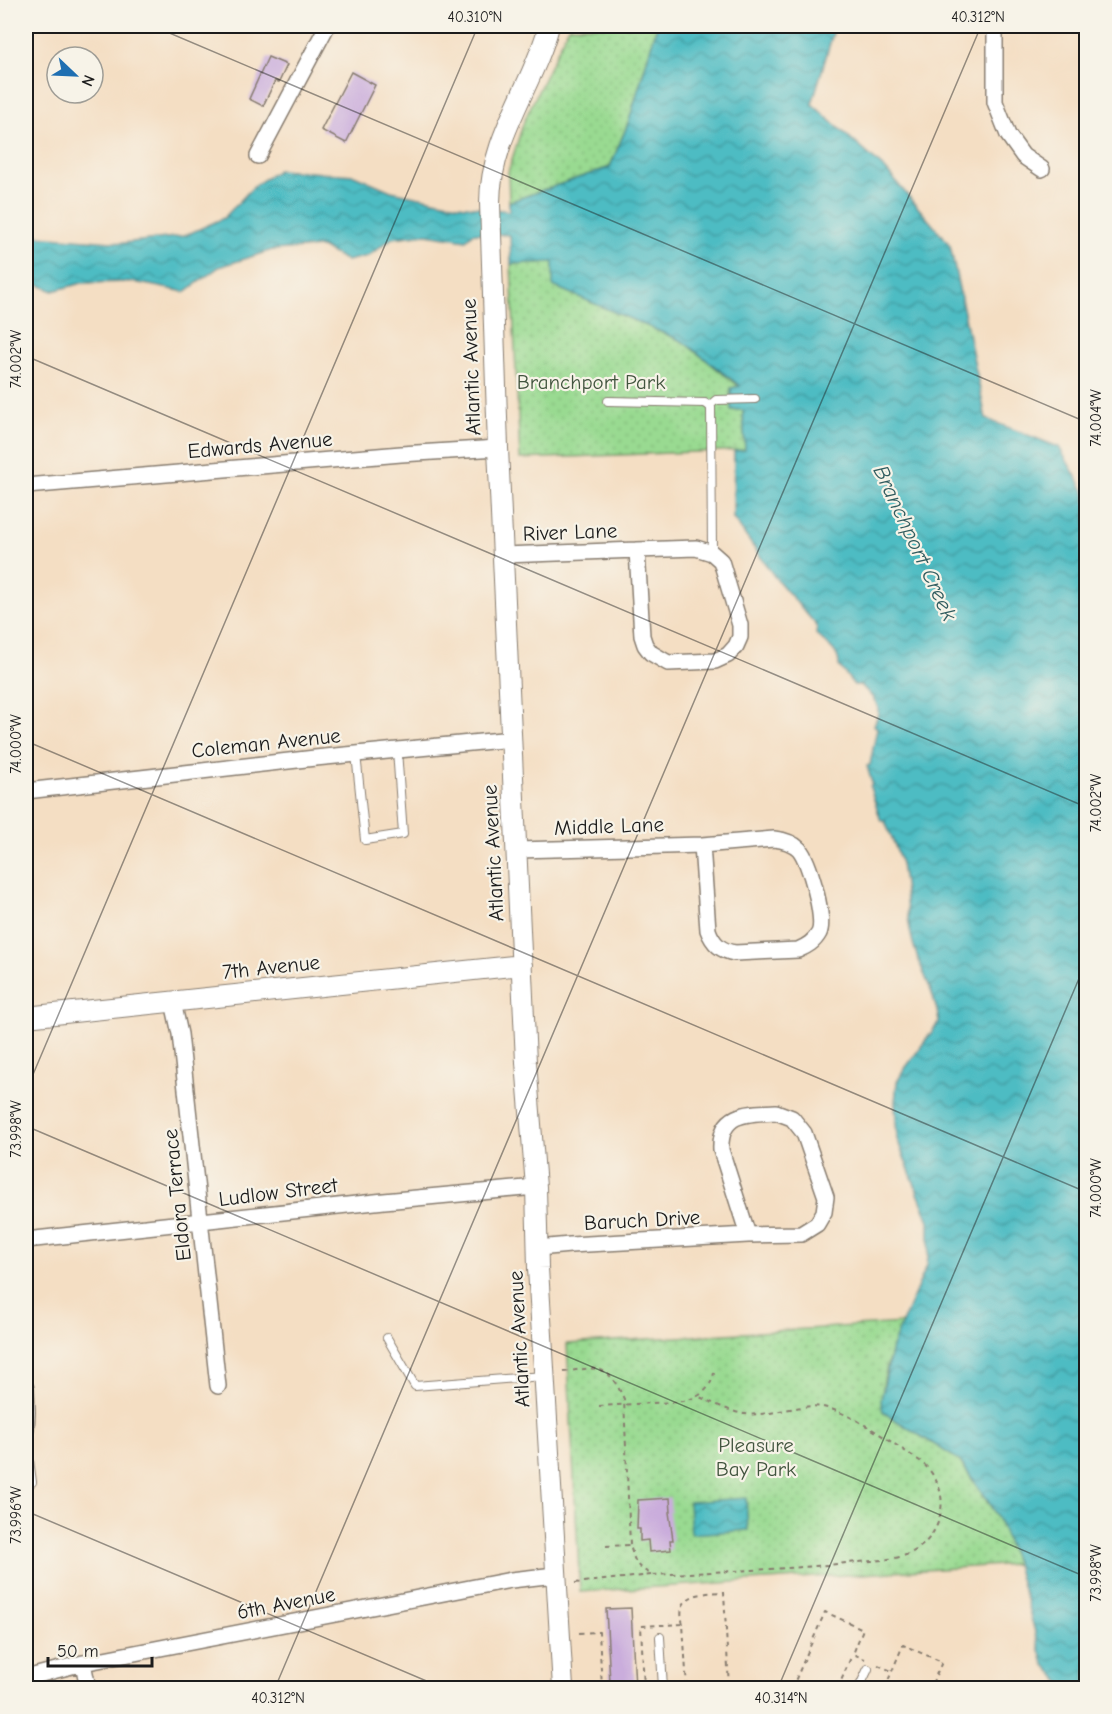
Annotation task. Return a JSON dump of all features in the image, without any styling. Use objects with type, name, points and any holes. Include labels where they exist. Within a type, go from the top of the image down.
[{"type":"street","points":[[258,156],[327,26]]},
{"type":"street","name":"Atlantic Avenue","points":[[549,26],[539,58],[507,126],[494,167],[490,203],[490,237],[526,1062],[536,1187],[538,1248],[555,1374],[555,1575],[563,1689]]},
{"type":"street","points":[[539,58],[555,26]]},
{"type":"street","points":[[995,26],[994,102],[1008,135],[1023,156],[1042,169]]},
{"type":"street","name":"Edwards Avenue","points":[[26,486],[401,454],[498,448]]},
{"type":"street","name":"River Lane","points":[[504,555],[637,550],[696,548],[712,553],[724,568],[740,625],[740,637],[728,655],[715,661],[668,663],[651,653],[642,636],[637,550]]},
{"type":"street","name":"Coleman Avenue","points":[[26,791],[512,739]]},
{"type":"street","name":"Middle Lane","points":[[517,850],[663,844],[702,845],[783,840],[800,850],[805,858],[822,916],[819,933],[814,940],[798,950],[735,953],[720,948],[708,930],[702,845]]},
{"type":"street","name":"7th Avenue","points":[[26,1017],[522,965]]},
{"type":"street","name":"Eldora Terrace","points":[[173,1002],[180,1034],[218,1386]]},
{"type":"street","name":"Baruch Drive","points":[[538,1248],[748,1235],[801,1234],[817,1224],[824,1212],[825,1197],[804,1133],[792,1118],[783,1113],[745,1113],[734,1118],[727,1125],[720,1140],[721,1150],[748,1235]]},
{"type":"street","name":"Ludlow Street","points":[[26,1240],[536,1187]]},
{"type":"street","points":[[26,1388],[26,1429]]},
{"type":"street","name":"6th Avenue","points":[[26,1678],[83,1663],[511,1580],[555,1575]]},
{"type":"street","points":[[83,1663],[88,1689]]},
{"type":"lane","points":[[709,406],[716,400],[755,399]]},
{"type":"lane","points":[[608,401],[705,403],[709,406],[711,410],[712,553]]},
{"type":"lane","points":[[356,754],[365,840],[403,834],[398,750]]},
{"type":"lane","points":[[387,1338],[415,1386],[555,1374]]},
{"type":"lane","points":[[26,1438],[29,1483]]},
{"type":"lane","points":[[660,1637],[663,1689]]},
{"type":"lane","points":[[859,1689],[868,1669]]},
{"type":"path","points":[[555,1374],[587,1368],[604,1371],[616,1381],[625,1404],[630,1545],[637,1565],[654,1575]]},
{"type":"path","points":[[599,1406],[679,1403],[697,1396],[712,1381],[714,1373]]},
{"type":"path","points":[[575,1583],[654,1575],[810,1567],[898,1557],[906,1555],[923,1544],[934,1530],[941,1514],[940,1490],[926,1466],[842,1413],[814,1406],[747,1414],[697,1396]]},
{"type":"path","points":[[606,1546],[630,1545]]},
{"type":"path","points":[[683,1624],[683,1608],[689,1599],[698,1593],[724,1592],[729,1689]]},
{"type":"path","points":[[792,1689],[825,1612],[863,1629],[838,1689]]},
{"type":"path","points":[[579,1633],[599,1632],[602,1689]]},
{"type":"path","points":[[885,1689],[903,1645],[942,1662],[930,1689]]},
{"type":"path","points":[[853,1654],[892,1671]]},
{"type":"green space","points":[[569,26],[657,26],[629,121],[610,167],[509,202],[508,172],[524,121]]},
{"type":"green space","name":"Branchport Park","points":[[553,262],[554,286],[682,341],[740,387],[731,388],[731,410],[743,410],[745,450],[520,459],[511,264]]},
{"type":"green space","name":"Pleasure Bay Park","points":[[902,1323],[884,1378],[883,1412],[959,1460],[997,1516],[1016,1564],[580,1592],[567,1344]]},
{"type":"water","name":"Branchport Creek","points":[[657,26],[835,26],[812,104],[886,170],[950,245],[986,419],[1059,447],[1086,494],[1086,1688],[1066,1688],[1044,1664],[1016,1564],[997,1516],[959,1460],[883,1412],[881,1400],[892,1347],[927,1265],[929,1248],[929,1221],[897,1139],[895,1102],[897,1082],[939,1022],[934,1000],[916,954],[907,914],[900,859],[885,821],[881,821],[870,787],[872,783],[867,766],[870,765],[877,728],[874,725],[878,707],[870,694],[861,685],[854,685],[839,666],[835,652],[816,634],[817,626],[774,576],[733,518],[734,451],[745,450],[743,410],[731,410],[731,388],[740,386],[682,341],[553,286],[553,262],[511,264],[510,235],[473,233],[466,240],[426,234],[392,238],[368,256],[347,261],[321,247],[272,250],[219,267],[185,292],[134,282],[82,283],[53,291],[26,279],[26,235],[123,243],[184,236],[224,218],[254,186],[278,170],[354,175],[391,191],[458,205],[509,211],[509,202],[610,167],[629,121]]},
{"type":"water","points":[[746,1498],[748,1530],[691,1534],[689,1502]]},
{"type":"building","points":[[268,57],[287,65],[279,82],[275,81],[263,106],[249,99]]},
{"type":"building","points":[[351,72],[375,85],[346,143],[321,130]]},
{"type":"building","points":[[670,1498],[671,1512],[669,1512],[673,1540],[670,1540],[671,1550],[649,1552],[648,1540],[640,1541],[640,1529],[637,1529],[638,1500]]},
{"type":"building","points":[[631,1608],[635,1688],[607,1688],[607,1682],[610,1682],[606,1609]]}]
